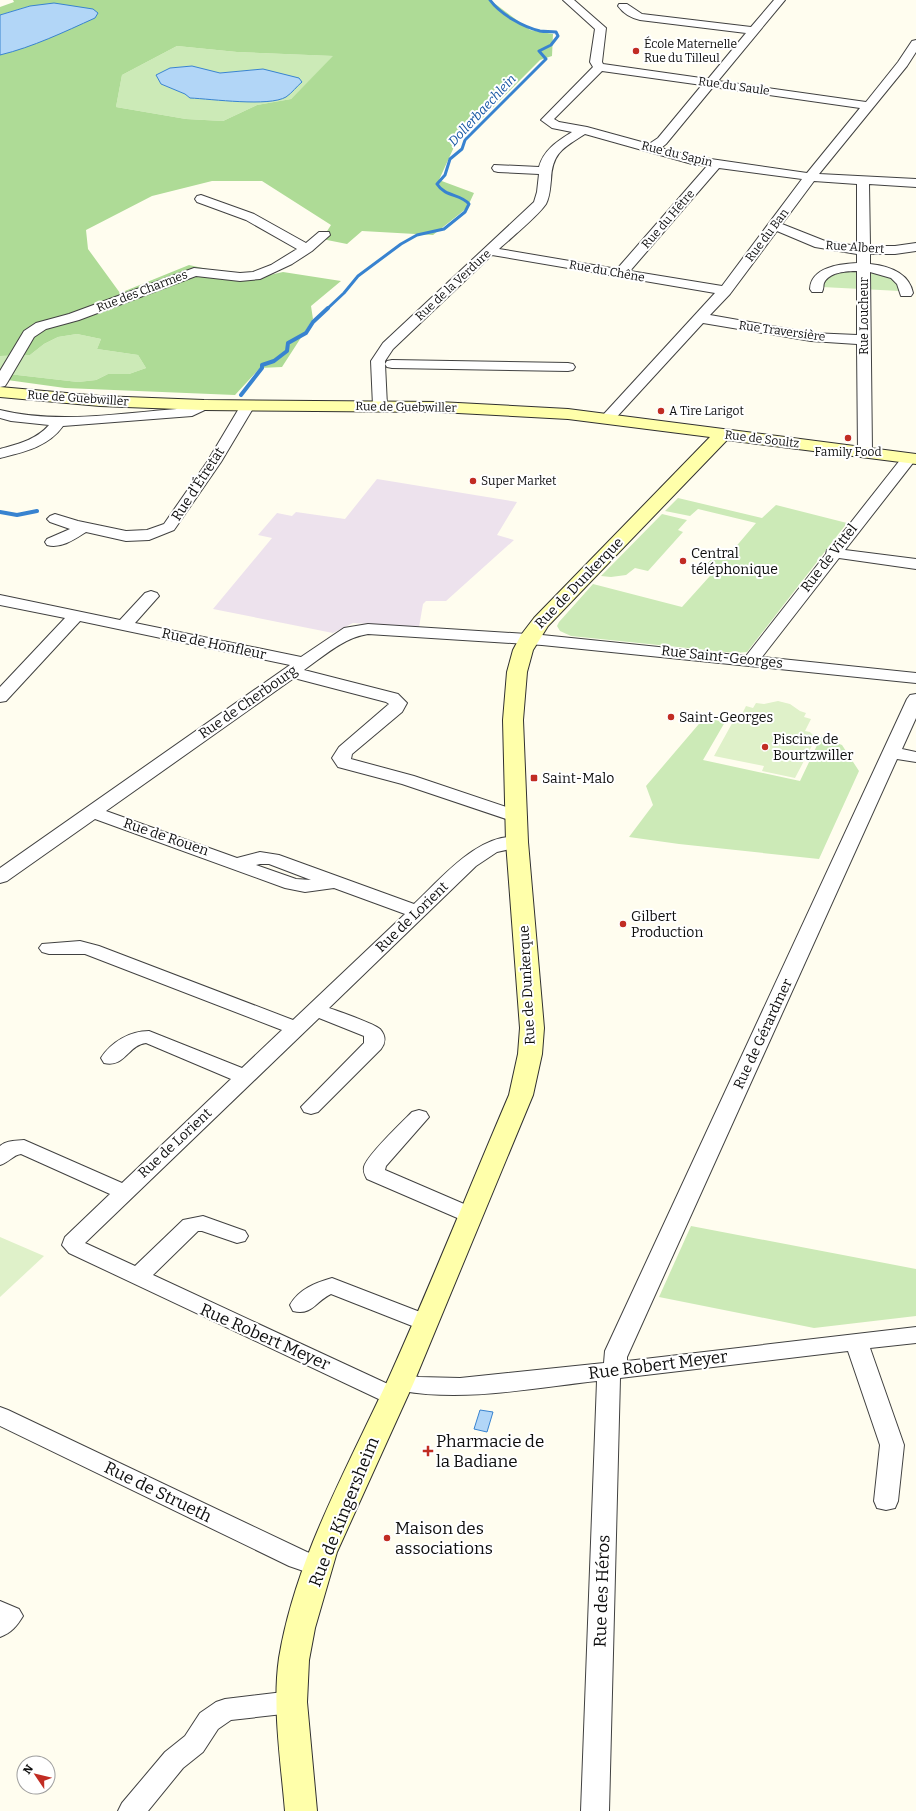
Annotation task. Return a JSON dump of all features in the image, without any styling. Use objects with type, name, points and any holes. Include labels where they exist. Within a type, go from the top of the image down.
[{"type":"street","points":[[568,0],[601,28],[596,62],[599,67]]},
{"type":"street","points":[[652,148],[662,141],[753,31],[759,27],[780,0]]},
{"type":"street","points":[[623,6],[633,14],[640,17],[753,31]]},
{"type":"street","name":"Rue du Ban","points":[[608,418],[725,291],[810,177],[869,106],[912,58],[916,43]]},
{"type":"street","name":"Rue du Saule","points":[[599,67],[869,106]]},
{"type":"street","name":"Rue du Sapin","points":[[599,67],[547,120],[556,124],[652,148],[696,161],[810,177],[916,183]]},
{"type":"street","name":"Rue de la Verdure","points":[[380,406],[378,361],[388,346],[533,210],[543,197],[546,171],[549,157],[552,152],[583,130]]},
{"type":"street","name":"Rue du Hêtre","points":[[620,274],[716,164]]},
{"type":"street","points":[[498,168],[546,171]]},
{"type":"street","name":"Rue Loucheur","points":[[863,180],[865,452]]},
{"type":"street","points":[[201,199],[250,217],[307,248]]},
{"type":"street","name":"Rue Albert","points":[[774,226],[796,233],[820,244],[833,247],[894,250],[916,247]]},
{"type":"street","name":"Rue des Charmes","points":[[0,382],[29,334],[42,326],[74,317],[194,272],[208,271],[246,277],[263,274],[307,248],[324,235]]},
{"type":"street","name":"Rue du Chêne","points":[[490,251],[725,291]]},
{"type":"street","points":[[817,289],[818,280],[826,274],[846,268],[863,267],[886,271],[898,277],[904,283],[906,293]]},
{"type":"street","name":"Rue Traversière","points":[[701,318],[811,336],[864,340]]},
{"type":"street","points":[[392,364],[568,367]]},
{"type":"street","name":"Rue de Guebwiller","points":[[0,392],[100,401],[248,405],[446,407],[568,414],[608,418]]},
{"type":"street","name":"Rue de Guebwiller","points":[[0,414],[11,417],[58,422],[192,412],[204,404]]},
{"type":"street","name":"Rue d'Étretat","points":[[55,519],[83,527],[126,536],[150,535],[169,528],[214,462],[248,405]]},
{"type":"street","name":"Rue de Soultz","points":[[608,418],[912,458]]},
{"type":"street","points":[[0,454],[30,446],[44,439],[53,431],[58,422]]},
{"type":"street","name":"Rue de Dunkerque","points":[[394,1394],[521,1095],[530,1054],[532,1028],[517,842],[518,817],[514,731],[514,705],[518,670],[524,649],[541,622],[723,434]]},
{"type":"street","name":"Rue de Vittel","points":[[751,660],[833,553],[912,458]]},
{"type":"street","points":[[53,542],[67,537],[83,527]]},
{"type":"street","points":[[833,553],[916,564]]},
{"type":"street","points":[[124,626],[151,596]]},
{"type":"street","name":"Rue de Honfleur","points":[[0,600],[124,626],[297,667],[396,700],[398,705],[396,708],[345,751],[341,758],[344,763],[408,780],[518,817]]},
{"type":"street","points":[[0,697],[76,616]]},
{"type":"street","name":"Rue de Cherbourg","points":[[0,877],[345,634],[361,629],[529,639]]},
{"type":"street","name":"Rue Saint-Georges","points":[[529,639],[751,660],[916,678]]},
{"type":"street","name":"Rue de Gérardmer","points":[[612,1371],[617,1351],[916,699]]},
{"type":"street","points":[[892,753],[916,757]]},
{"type":"street","name":"Rue de Rouen","points":[[93,812],[238,863],[260,858],[272,859],[418,912]]},
{"type":"street","name":"Rue de Lorient","points":[[73,1245],[76,1237],[486,848],[500,844],[517,842]]},
{"type":"street","points":[[49,948],[80,947],[92,950],[295,1028]]},
{"type":"street","points":[[311,1107],[374,1045],[375,1040],[374,1034],[371,1032],[315,1009]]},
{"type":"street","points":[[111,1058],[135,1038],[143,1036],[149,1037],[244,1077]]},
{"type":"street","points":[[419,1117],[376,1163],[374,1168],[375,1174],[470,1214]]},
{"type":"street","points":[[0,1158],[15,1146],[24,1147],[124,1192]]},
{"type":"street","points":[[137,1277],[191,1225],[197,1223],[208,1224],[237,1236]]},
{"type":"street","name":"Rue Robert Meyer","points":[[73,1245],[137,1277],[394,1394],[413,1386],[440,1388],[612,1371],[916,1335]]},
{"type":"street","points":[[301,1305],[321,1289],[332,1286],[425,1322]]},
{"type":"street","points":[[856,1342],[892,1445],[886,1501]]},
{"type":"street","name":"Rue des Héros","points":[[595,1811],[612,1371]]},
{"type":"street","name":"Rue de Kingersheim","points":[[301,1811],[292,1702],[294,1660],[300,1628],[318,1566],[354,1481],[394,1394]]},
{"type":"street","name":"Rue de Strueth","points":[[0,1416],[298,1559],[318,1566]]},
{"type":"street","points":[[0,1611],[10,1616],[0,1628]]},
{"type":"street","points":[[132,1811],[174,1760],[194,1744],[209,1721],[225,1710],[292,1702]]},
{"type":"shaded area","points":[[377,479],[517,502],[497,535],[514,540],[446,601],[426,601],[423,604],[419,627],[353,623],[333,633],[213,609],[272,538],[258,535],[277,513],[292,516],[296,512],[345,519]]},
{"type":"green space","points":[[13,0],[490,0],[530,30],[553,34],[552,56],[540,60],[454,147],[439,180],[474,193],[467,208],[433,235],[362,231],[347,244],[322,239],[331,225],[262,181],[212,181],[152,196],[86,230],[88,249],[120,293],[189,265],[252,279],[283,272],[341,281],[311,306],[313,319],[282,367],[260,368],[235,395],[65,388],[0,379],[0,373],[78,382],[96,380],[108,374],[129,374],[146,368],[138,355],[97,349],[101,339],[77,334],[58,337],[44,344],[30,355],[0,356],[0,55],[30,6],[0,15],[0,7],[14,2]],"holes":[[[177,46],[237,52],[333,56],[291,99],[257,105],[223,121],[186,119],[116,107],[122,75]]]},
{"type":"green space","points":[[177,46],[237,52],[334,56],[291,99],[257,105],[223,121],[186,119],[116,107],[122,75]],"holes":[[[192,66],[220,73],[263,69],[190,98],[185,94],[161,84],[156,75],[170,68]]]},
{"type":"green space","points":[[863,270],[886,275],[895,281],[900,291],[822,287],[823,282],[832,276],[847,271]]},
{"type":"green space","points":[[77,334],[101,339],[97,349],[138,355],[146,368],[129,374],[108,374],[96,380],[78,382],[0,373],[0,356],[30,355],[44,344],[58,337]]},
{"type":"green space","points":[[678,498],[762,518],[776,505],[847,523],[747,652],[736,653],[571,636],[560,631],[557,626],[559,622],[593,584],[682,607],[718,567],[707,564],[716,554],[728,556],[756,523],[698,509],[690,516],[665,511]]},
{"type":"green space","points":[[662,514],[687,520],[678,530],[683,532],[648,571],[635,568],[626,575],[611,577],[601,576]]},
{"type":"green space","name":"Piscine de Bourtzwiller","points":[[778,701],[790,704],[806,713],[804,717],[811,719],[805,731],[810,732],[816,738],[795,778],[762,771],[764,766],[714,756],[735,718],[740,718],[746,706],[753,708],[756,703],[764,704]]},
{"type":"green space","points":[[704,718],[725,722],[703,760],[800,781],[821,737],[842,745],[859,771],[819,859],[679,844],[629,837],[653,805],[646,786]]},
{"type":"green space","points":[[691,1226],[916,1269],[916,1316],[814,1328],[659,1297]]},
{"type":"green space","points":[[0,1237],[44,1256],[0,1297]]},
{"type":"water","points":[[54,3],[93,9],[98,13],[95,18],[60,34],[24,48],[0,55],[0,15],[30,6]]},
{"type":"water","points":[[192,66],[220,73],[263,69],[299,78],[302,82],[286,97],[278,100],[267,102],[240,102],[190,98],[185,94],[161,84],[156,75],[170,68]]},
{"type":"water","points":[[480,1410],[493,1412],[487,1432],[474,1429]]},
{"type":"waterway","name":"Dollerbaechlein","points":[[327,309],[344,293],[358,276],[401,244],[417,235],[444,229],[465,212],[469,204],[462,198],[444,191],[437,184],[445,175],[450,159],[462,149],[465,140],[546,59],[539,51],[551,45],[558,36],[556,32],[540,31],[519,23],[506,15],[490,0]]},
{"type":"waterway","name":"Dollerbaechlein","points":[[241,395],[262,368],[262,365],[274,361],[287,351],[288,343],[306,333],[313,322],[328,308]]},
{"type":"waterway","name":"Dollerbaechlein","points":[[0,512],[17,515],[37,511]]},
{"type":"place","name":"École Maternelle Rue du Tilleul","points":[[636,51]]},
{"type":"place","name":"A Tire Larigot","points":[[661,411]]},
{"type":"place","name":"Family Food","points":[[848,438]]},
{"type":"place","name":"Super Market","points":[[473,481]]},
{"type":"place","name":"Central téléphonique","points":[[683,561]]},
{"type":"place","name":"Saint-Georges","points":[[671,717]]},
{"type":"place","name":"Piscine de Bourtzwiller","points":[[765,747]]},
{"type":"place","name":"Saint-Malo","points":[[534,778]]},
{"type":"place","name":"Gilbert Production","points":[[623,924]]},
{"type":"place","name":"Pharmacie de la Badiane","points":[[428,1451]]},
{"type":"place","name":"Maison des associations","points":[[387,1538]]}]
